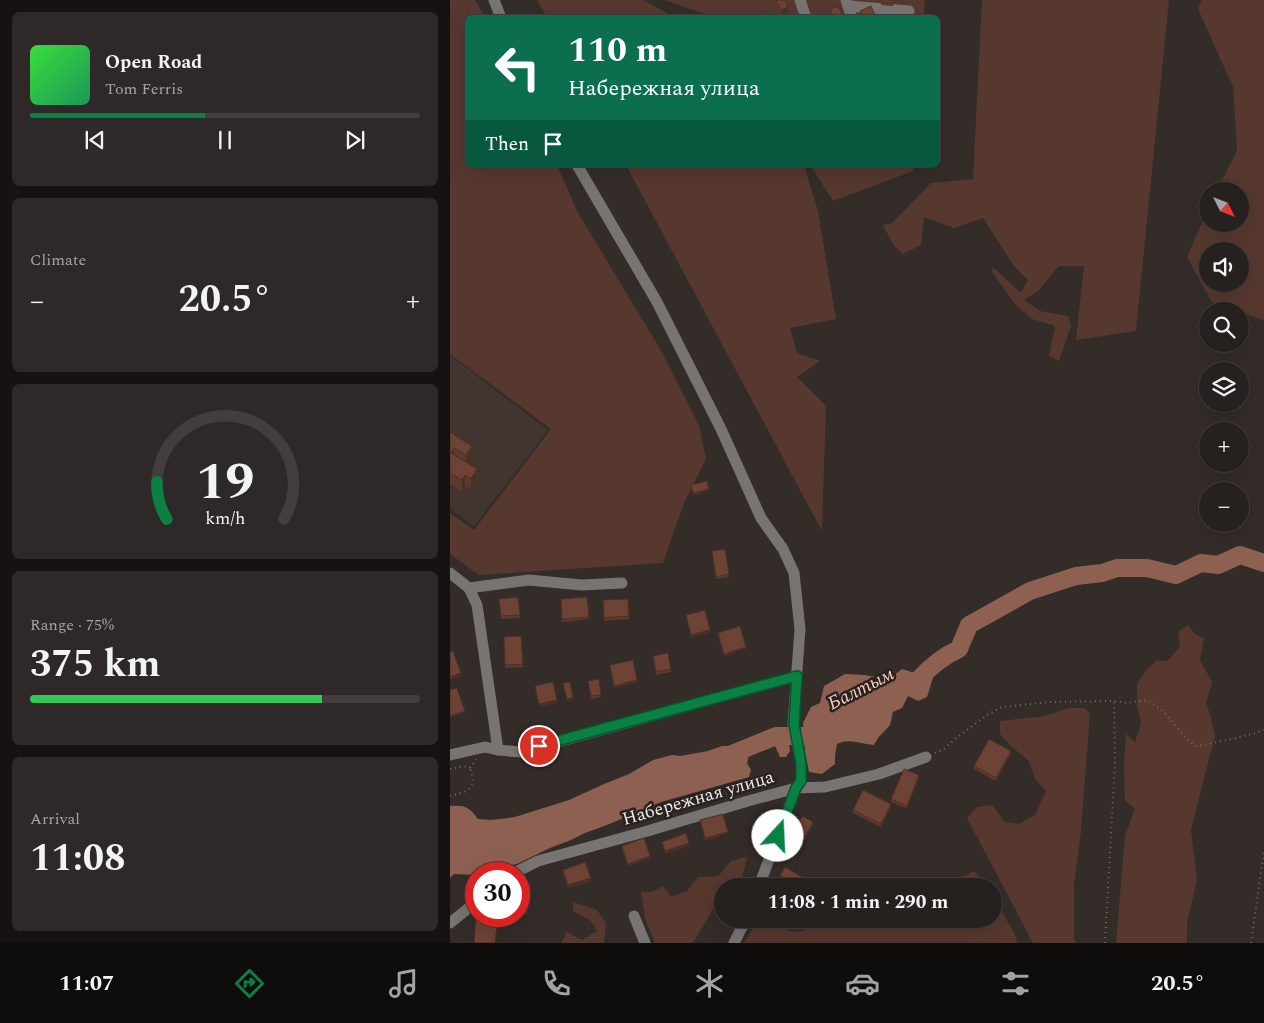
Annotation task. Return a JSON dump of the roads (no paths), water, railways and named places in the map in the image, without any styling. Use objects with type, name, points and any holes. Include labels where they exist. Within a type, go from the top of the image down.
[{"type":"street","points":[[494,0],[500,15]]},
{"type":"street","points":[[800,0],[805,15]]},
{"type":"street","points":[[851,15],[847,3],[909,11]]},
{"type":"street","points":[[578,167],[657,302],[721,429],[761,518],[783,549],[794,573],[800,629],[794,724],[801,763],[801,781],[796,788],[762,878]]},
{"type":"street","points":[[450,573],[469,588],[477,605],[498,750]]},
{"type":"street","points":[[469,588],[529,580],[582,585],[622,583]]},
{"type":"street","points":[[450,755],[485,747],[521,752],[797,676]]},
{"type":"street","name":"Набережная улица","points":[[530,865],[538,861],[748,801],[796,788],[825,787],[879,774],[926,757]]},
{"type":"street","points":[[450,923],[465,911]]},
{"type":"street","points":[[634,916],[645,943]]},
{"type":"street","points":[[734,943],[742,928]]},
{"type":"water","points":[[929,661],[937,665],[927,697],[918,701],[908,696],[902,708],[893,712],[890,725],[874,745],[850,741],[837,744],[835,764],[822,774],[809,772],[805,752],[803,723],[811,707],[820,703],[824,686],[845,674],[889,679],[902,669],[917,675],[925,668]]},
{"type":"water","points":[[783,732],[788,737],[790,751],[786,757],[780,757],[771,740],[773,733]]},
{"type":"water","points":[[747,745],[750,750],[747,763],[751,770],[749,777],[661,802],[521,862],[465,862],[465,875],[454,874],[450,878],[450,806],[466,808],[478,819],[491,820],[515,817],[569,800],[629,774],[653,760],[672,755],[680,756],[708,751],[722,746]]},
{"type":"waterway","name":"Балтым","points":[[918,680],[937,662],[959,649],[969,625],[1030,591],[1076,576],[1102,573],[1117,568],[1147,568],[1176,575],[1201,563],[1218,565],[1240,555],[1264,563]]},
{"type":"waterway","name":"Балтым","points":[[727,756],[776,736],[812,736],[826,731]]}]
